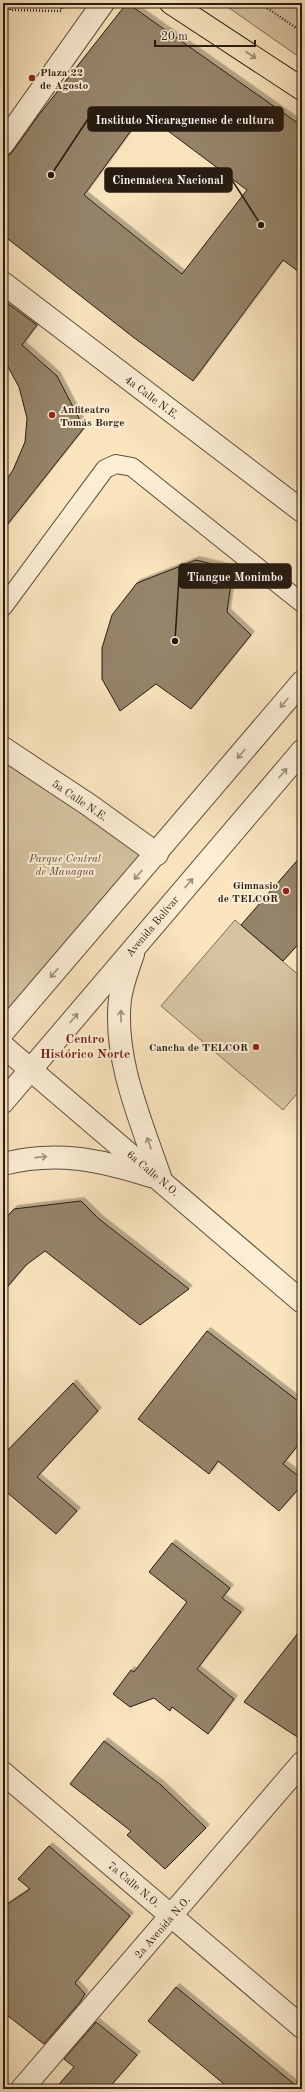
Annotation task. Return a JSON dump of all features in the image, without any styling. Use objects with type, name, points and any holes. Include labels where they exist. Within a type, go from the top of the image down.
[{"type":"highway","points":[[171,3],[302,89]]},
{"type":"street","points":[[3,144],[103,3]]},
{"type":"street","name":"4a Calle N.E.","points":[[3,283],[302,511]]},
{"type":"street","points":[[3,1032],[157,854],[302,682]]},
{"type":"street","name":"5a Calle N.E.","points":[[3,748],[89,805],[157,854]]},
{"type":"street","name":"Avenida Bolívar","points":[[3,1102],[302,750]]},
{"type":"street","points":[[136,944],[120,999],[122,1048],[134,1100],[161,1180]]},
{"type":"street","name":"6a Calle N.O.","points":[[3,1046],[302,1302]]},
{"type":"street","points":[[3,1164],[20,1159],[74,1157],[112,1164],[161,1180]]},
{"type":"street","name":"2a Avenida N.O.","points":[[22,2089],[302,1764]]},
{"type":"street","name":"7a Calle N.O.","points":[[3,1773],[302,2027]]},
{"type":"lane","points":[[3,607],[105,469],[116,464],[132,467],[302,603]]},
{"type":"path","points":[[10,3],[10,10],[61,11],[62,3]]},
{"type":"path","points":[[260,3],[302,32]]},
{"type":"green space","points":[[222,3],[302,3],[302,59]]},
{"type":"green space","name":"Parque Central de Managua","points":[[3,748],[157,854],[3,1032]]},
{"type":"green space","name":"Cancha de TELCOR","points":[[235,920],[302,978],[302,1088],[283,1110],[161,1006]]},
{"type":"building","points":[[127,3],[302,126],[302,274],[283,260],[193,381],[133,337],[3,235],[3,161],[13,151],[38,116]],"holes":[[[144,113],[247,190],[182,274],[84,195]]]},
{"type":"building","name":"Anfiteatro Tomás Borge","points":[[3,300],[37,325],[22,345],[57,376],[84,428],[3,530],[3,485],[13,470],[25,442],[27,418],[19,387],[7,365],[3,370]]},
{"type":"building","points":[[196,560],[233,569],[227,612],[251,635],[191,709],[156,684],[120,711],[102,679],[102,648],[112,615],[137,583]]},
{"type":"building","name":"Gimnasio de TELCOR","points":[[302,855],[302,940],[283,961],[241,925]]},
{"type":"building","points":[[81,1201],[99,1219],[189,1289],[140,1325],[45,1251],[26,1265],[3,1292],[3,1221],[14,1209]]},
{"type":"building","points":[[207,1331],[302,1404],[302,1440],[283,1464],[302,1479],[302,1485],[279,1511],[218,1461],[209,1474],[138,1419]]},
{"type":"building","points":[[73,1383],[98,1411],[37,1477],[77,1511],[56,1534],[3,1489],[3,1455]]},
{"type":"building","points":[[172,1543],[230,1588],[222,1598],[241,1612],[197,1669],[234,1699],[208,1734],[172,1707],[170,1711],[154,1698],[130,1707],[113,1694],[131,1670],[134,1672],[187,1602],[149,1572]]},
{"type":"building","points":[[302,1628],[302,1740],[244,1702]]},
{"type":"building","points":[[104,1741],[161,1785],[206,1828],[165,1869],[127,1835],[131,1831],[70,1784]]},
{"type":"building","points":[[49,1846],[130,1916],[75,1983],[85,1994],[80,2002],[44,2044],[3,2012],[3,1907],[30,1889],[18,1879]]},
{"type":"building","points":[[176,1987],[300,2089],[230,2089],[148,2021]]},
{"type":"building","points":[[96,2022],[137,2055],[108,2089],[55,2089],[74,2067],[64,2059]]},
{"type":"place","name":"Plaza 22 de Agosto","points":[[32,78]]},
{"type":"place","name":"Instituto Nicaraguense de cultura","points":[[51,175]]},
{"type":"place","name":"Cinemateca Nacional","points":[[261,225]]},
{"type":"place","name":"Anfiteatro Tomás Borge","points":[[52,415]]},
{"type":"place","name":"Tiangue Monimbo","points":[[175,641]]},
{"type":"place","name":"Gimnasio de TELCOR","points":[[286,891]]},
{"type":"place","name":"Cancha de TELCOR","points":[[256,1047]]},
{"type":"district","name":"Centro Histórico Norte","points":[[85,1046]]}]
